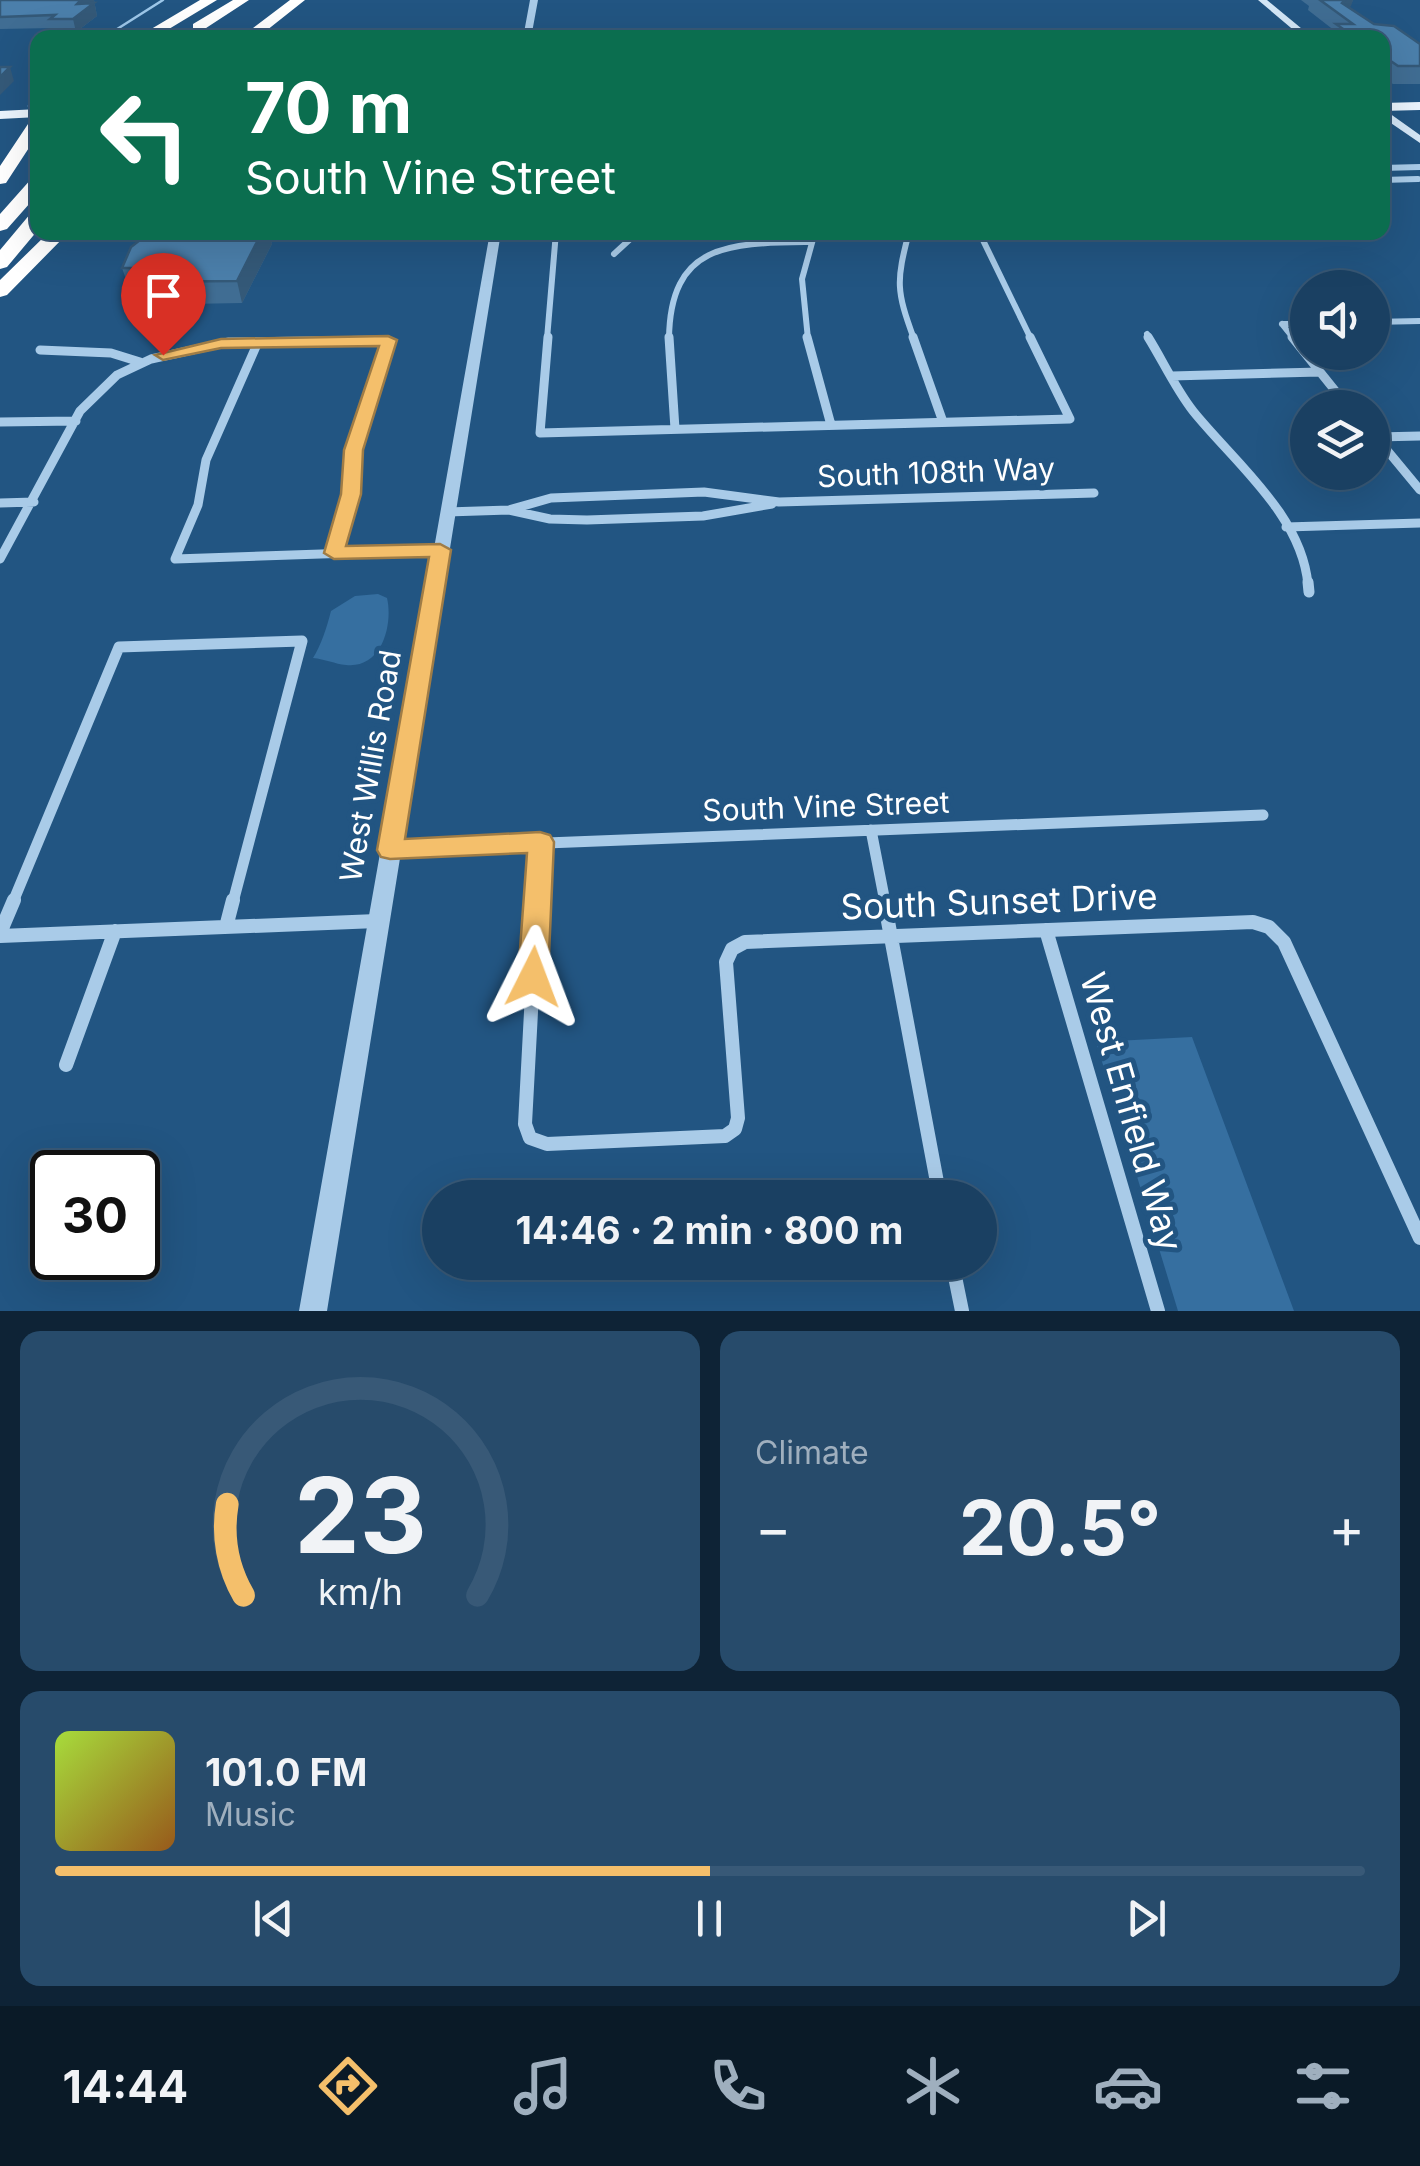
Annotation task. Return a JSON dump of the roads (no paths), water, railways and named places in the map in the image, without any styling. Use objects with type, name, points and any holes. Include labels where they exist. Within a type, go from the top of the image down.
[{"type":"highway","points":[[158,30],[210,0]]},
{"type":"highway","points":[[195,30],[242,0]]},
{"type":"highway","points":[[218,30],[265,0]]},
{"type":"highway","points":[[258,30],[298,0]]},
{"type":"highway","points":[[0,179],[30,131]]},
{"type":"highway","points":[[0,225],[30,191]]},
{"type":"highway","points":[[0,263],[30,227]]},
{"type":"highway","points":[[0,292],[52,240]]},
{"type":"main road","points":[[1245,0],[1268,20],[1284,25]]},
{"type":"main road","points":[[1262,0],[1290,30]]},
{"type":"main road","points":[[1390,104],[1420,104]]},
{"type":"main road","points":[[1390,106],[1420,124]]},
{"type":"main road","points":[[1390,107],[1420,140]]},
{"type":"main road","points":[[0,115],[30,119]]},
{"type":"main road","points":[[0,123],[30,121]]},
{"type":"street","points":[[528,30],[534,0]]},
{"type":"street","points":[[1390,168],[1419,167]]},
{"type":"street","points":[[1390,180],[1418,180]]},
{"type":"street","name":"West Willis Road","points":[[313,1311],[495,240]]},
{"type":"street","points":[[555,240],[540,433],[1070,419],[983,240]]},
{"type":"street","points":[[614,254],[629,240]]},
{"type":"street","points":[[906,240],[897,278],[899,298],[943,422]]},
{"type":"street","points":[[676,429],[668,338],[680,284],[694,265],[714,250],[809,242],[800,292],[830,425]]},
{"type":"street","points":[[1390,322],[1420,322]]},
{"type":"street","points":[[1146,334],[1189,405],[1286,527],[1311,572],[1309,592]]},
{"type":"street","points":[[0,559],[86,401],[111,378],[141,362],[185,349],[258,342],[388,340],[354,450],[351,494],[334,553]]},
{"type":"street","points":[[258,342],[206,460],[198,505],[175,560],[440,550]]},
{"type":"street","points":[[40,350],[111,353],[141,362]]},
{"type":"street","points":[[1172,376],[1320,372],[1334,390]]},
{"type":"street","points":[[0,422],[76,421]]},
{"type":"street","points":[[1390,435],[1420,436]]},
{"type":"street","points":[[1390,453],[1420,490]]},
{"type":"street","name":"South 108th Way","points":[[509,510],[535,501],[590,496],[715,492],[780,502]]},
{"type":"street","name":"South 108th Way","points":[[446,512],[509,510],[566,520],[703,516],[780,502],[1094,493]]},
{"type":"street","points":[[0,503],[34,502]]},
{"type":"street","points":[[1286,527],[1420,523]]},
{"type":"street","points":[[226,927],[302,641],[119,647],[0,934],[116,931],[226,927],[378,921]]},
{"type":"street","name":"South Vine Street","points":[[390,850],[1263,815]]},
{"type":"street","points":[[871,830],[937,1180]]},
{"type":"street","name":"South Sunset Drive","points":[[540,842],[524,1124],[530,1138],[547,1144],[725,1136],[736,1129],[726,962],[732,949],[744,942],[1254,922],[1269,927],[1284,942],[1420,1238]]},
{"type":"street","name":"West Enfield Way","points":[[1046,930],[1158,1311]]},
{"type":"street","points":[[66,1066],[116,931]]},
{"type":"street","points":[[956,1280],[962,1311]]},
{"type":"waterway","points":[[116,30],[163,0]]}]
